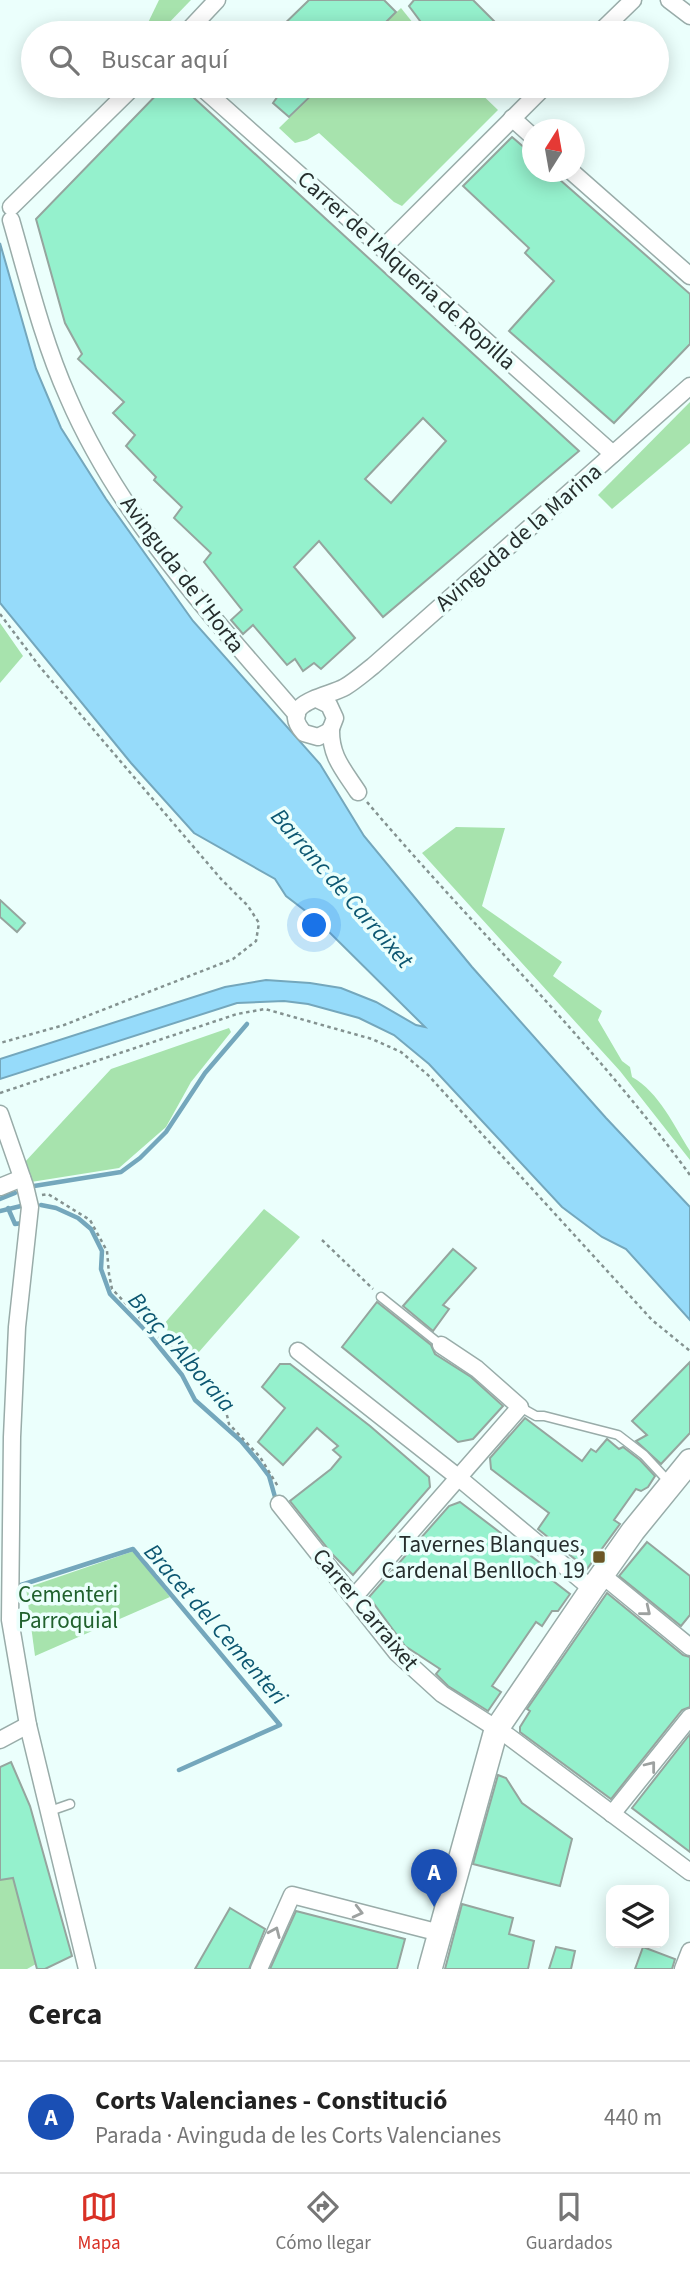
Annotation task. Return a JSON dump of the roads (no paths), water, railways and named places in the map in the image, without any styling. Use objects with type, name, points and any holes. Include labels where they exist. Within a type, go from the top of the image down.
[{"type":"main road","points":[[430,1969],[496,1730],[597,1582],[671,1484],[689,1465]]},
{"type":"street","points":[[197,21],[217,0]]},
{"type":"street","points":[[611,21],[633,0]]},
{"type":"street","points":[[669,0],[690,16]]},
{"type":"street","points":[[7,209],[122,98]]},
{"type":"street","name":"Carrer de l'Alqueria de Ropilla","points":[[214,98],[613,454]]},
{"type":"street","points":[[383,248],[533,98]]},
{"type":"street","points":[[512,118],[522,127]]},
{"type":"street","points":[[583,182],[690,276]]},
{"type":"street","name":"Avinguda de l'Horta","points":[[7,209],[57,373],[88,438],[156,547],[225,634],[297,715]]},
{"type":"street","name":"Avinguda de la Marina","points":[[314,699],[345,687],[373,666],[690,386]]},
{"type":"street","points":[[314,699],[299,708],[299,728],[313,736],[324,735],[333,721],[345,687]]},
{"type":"street","points":[[274,689],[330,705],[333,721],[331,745],[358,792]]},
{"type":"street","points":[[313,736],[337,759]]},
{"type":"street","points":[[0,1114],[30,1207],[16,1354],[10,1620],[28,1726],[87,1969]]},
{"type":"street","points":[[0,1187],[25,1187]]},
{"type":"street","points":[[354,1597],[520,1407],[477,1369],[441,1345]]},
{"type":"street","points":[[298,1350],[459,1478],[597,1582],[690,1647]]},
{"type":"street","name":"Carrer Carraixet","points":[[279,1504],[397,1653],[442,1695],[508,1736],[690,1872]]},
{"type":"street","points":[[612,1814],[690,1717]]},
{"type":"street","points":[[0,1740],[28,1726]]},
{"type":"street","points":[[259,1969],[292,1895],[440,1933]]},
{"type":"street","points":[[683,1969],[690,1951]]},
{"type":"lane","points":[[381,1297],[441,1345]]},
{"type":"lane","points":[[520,1407],[536,1416],[618,1435],[644,1455],[671,1484]]},
{"type":"lane","points":[[50,1811],[70,1804]]},
{"type":"water","name":"Barranc de Carraixet","points":[[0,243],[36,369],[61,428],[106,499],[193,621],[320,764],[364,836],[472,967],[606,1118],[690,1207],[690,1320],[626,1249],[602,1237],[562,1207],[429,1064],[394,1035],[359,1018],[308,1004],[284,1001],[237,1003],[0,1079],[0,1059],[225,987],[266,980],[341,988],[425,1027],[316,919],[286,896],[275,879],[194,833],[131,763],[0,603]]},
{"type":"waterway","points":[[34,1186],[121,1172],[140,1158],[166,1132],[205,1073],[247,1024]]},
{"type":"waterway","points":[[0,1199],[15,1193]]},
{"type":"waterway","name":"Braç d'Alboraia","points":[[41,1205],[56,1208],[78,1218],[91,1229],[102,1251],[101,1269],[110,1294],[147,1332],[182,1375],[195,1400],[241,1441],[257,1460],[269,1476],[275,1497]]},
{"type":"waterway","name":"Braç d'Alboraia","points":[[0,1211],[21,1206]]},
{"type":"waterway","name":"Bracet del Cementeri","points":[[8,1208],[15,1224],[23,1223]]},
{"type":"waterway","name":"Bracet del Cementeri","points":[[18,1586],[133,1549],[280,1725],[179,1770]]},
{"type":"place","name":"Tavernes Blanques, Cardenal Benlloch 19","points":[[599,1557]]},
{"type":"place","name":"Corts Valencianes - Constitució","points":[[434,1907]]},
{"type":"park label","name":"Cementeri Parroquial","points":[[68,1607]]}]
